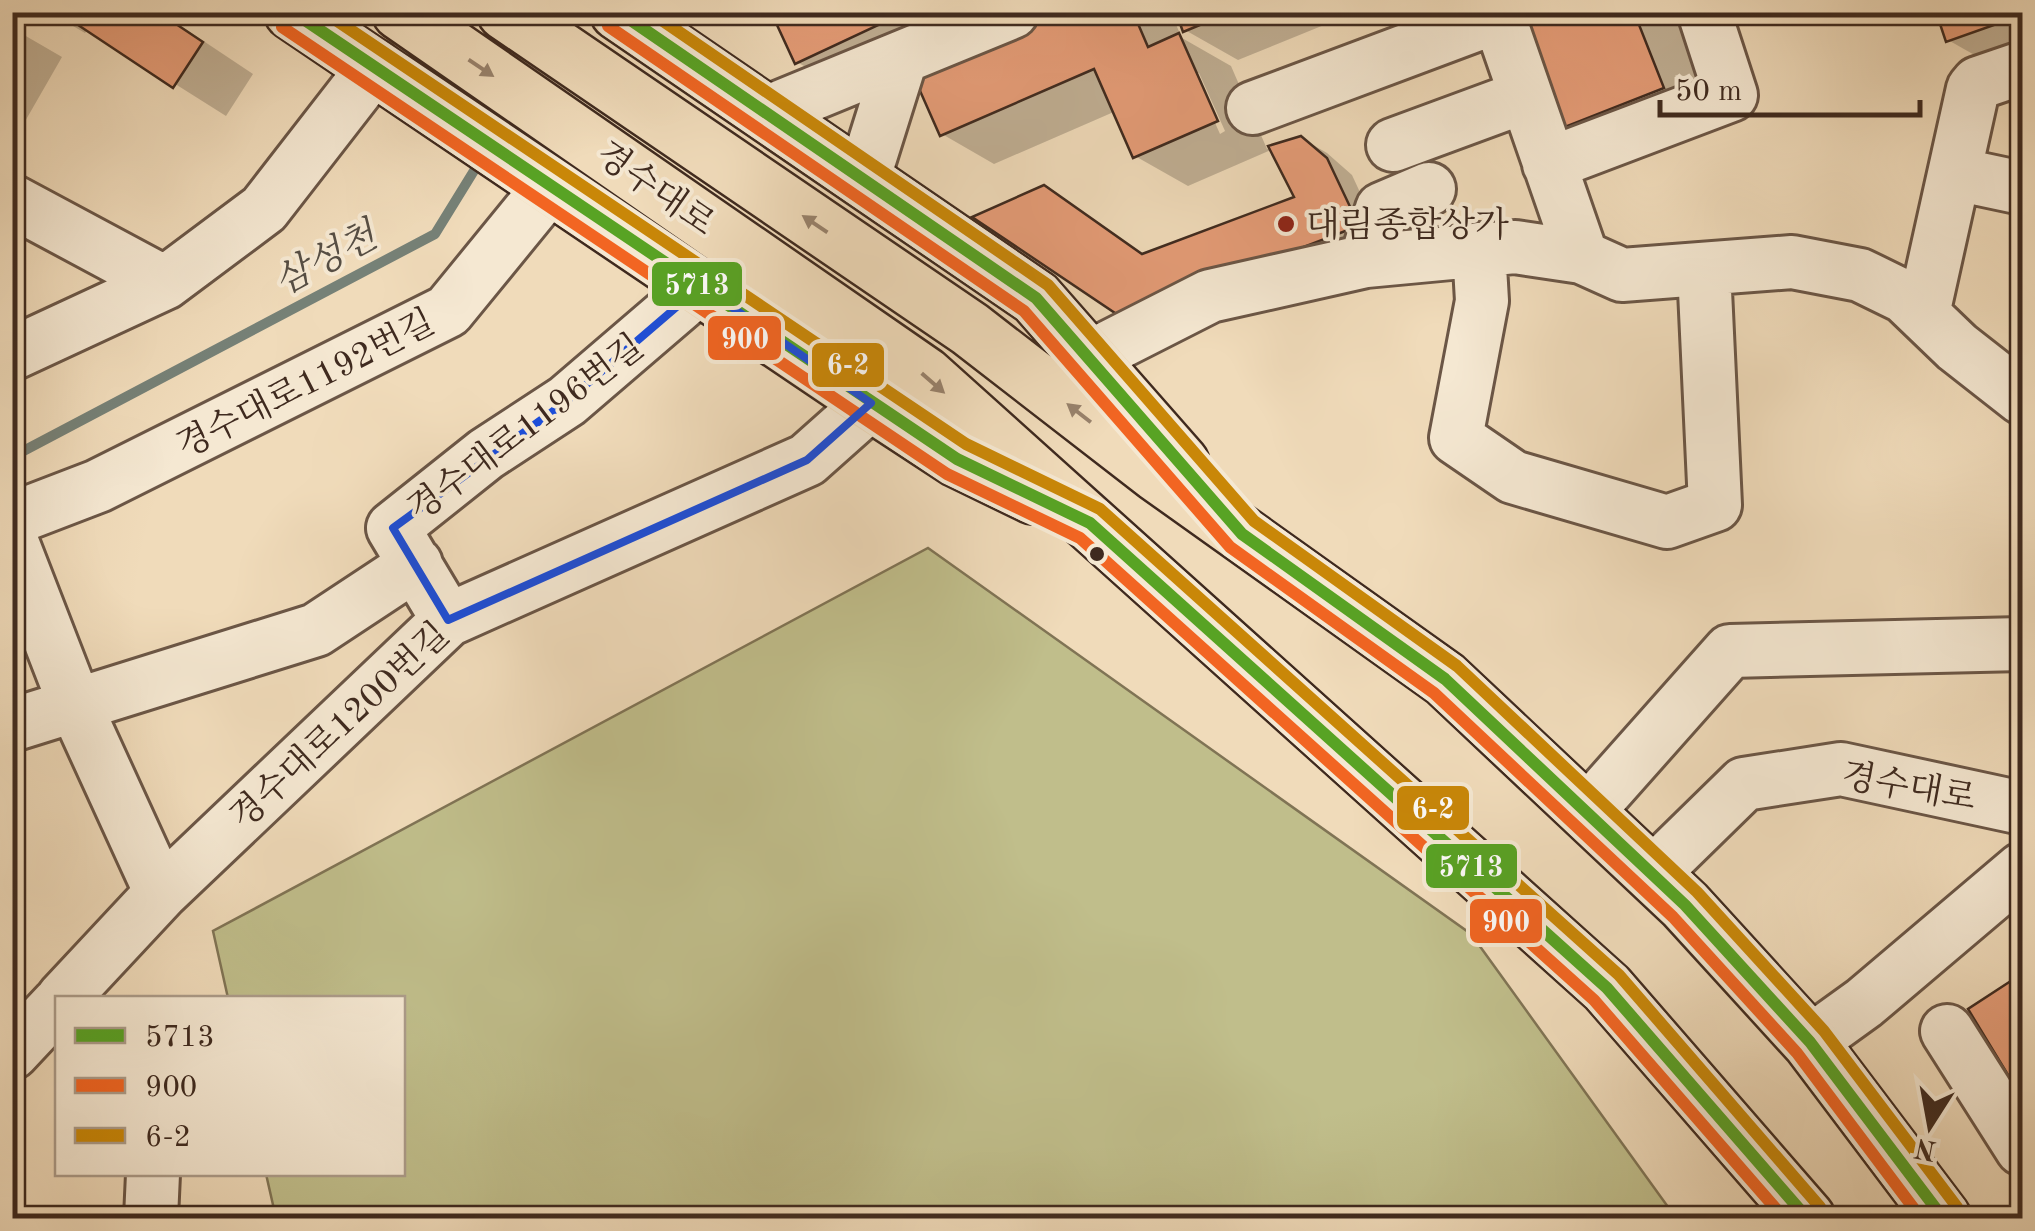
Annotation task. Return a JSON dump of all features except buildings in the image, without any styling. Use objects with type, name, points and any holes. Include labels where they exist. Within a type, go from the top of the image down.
[{"type":"main road","points":[[292,12],[957,459],[1090,523]]},
{"type":"main road","name":"경수대로","points":[[400,12],[925,375],[1608,988],[1807,1218]]},
{"type":"main road","name":"경수대로","points":[[504,12],[970,329],[1156,473],[1446,679],[1652,874],[1810,1042],[1942,1218]]},
{"type":"main road","points":[[618,12],[1036,298],[1242,534]]},
{"type":"street","points":[[766,114],[1012,12]]},
{"type":"street","points":[[1549,164],[1731,94],[1704,12]]},
{"type":"street","points":[[1253,108],[1498,14],[1582,257]]},
{"type":"street","points":[[862,180],[901,59]]},
{"type":"street","points":[[1923,314],[1973,89],[2022,68]]},
{"type":"street","points":[[12,354],[165,283],[264,210],[391,77]]},
{"type":"street","points":[[1394,144],[1526,96]]},
{"type":"street","points":[[1956,174],[2022,188]]},
{"type":"street","name":"경수대로1192번길","points":[[12,519],[98,486],[448,311],[545,180]]},
{"type":"street","points":[[1366,262],[1382,208],[1429,189]]},
{"type":"street","points":[[12,201],[165,283]]},
{"type":"street","points":[[1090,356],[1210,296],[1366,262],[1515,247],[1582,257],[1622,275],[1792,262],[1860,275],[1905,296],[1957,347],[2022,398]]},
{"type":"street","points":[[1479,249],[1482,300],[1456,438],[1514,476],[1666,522],[1715,504],[1704,269]]},
{"type":"street","name":"경수대로1196번길","points":[[12,725],[316,630],[416,564],[393,528],[486,454],[567,401],[701,286]]},
{"type":"street","name":"경수대로1200번길","points":[[69,996],[161,892],[448,620],[807,460],[871,403]]},
{"type":"street","points":[[12,542],[76,706],[161,892]]},
{"type":"street","points":[[416,564],[448,620]]},
{"type":"street","points":[[1587,812],[1730,651],[2022,644]]},
{"type":"street","name":"경수대로","points":[[1652,874],[1744,784],[1841,769],[2022,808]]},
{"type":"street","points":[[1810,1042],[2018,886]]},
{"type":"street","name":"경수대로1200번길","points":[[12,1053],[55,1010]]},
{"type":"street","points":[[1947,1031],[2022,1149]]},
{"type":"street","points":[[151,1218],[153,1176]]},
{"type":"highlighted area","points":[[701,286],[871,403],[807,460],[448,620],[393,528],[567,401]]},
{"type":"shaded area","points":[[928,548],[1471,934],[1676,1218],[276,1218],[266,1176],[405,1176],[405,996],[228,996],[213,931]]},
{"type":"waterway","name":"삼성천","points":[[560,31],[572,12]]},
{"type":"waterway","name":"삼성천","points":[[12,457],[435,234],[480,161]]},
{"type":"transit line","name":"5713","points":[[293,12],[957,459],[1090,523],[1607,988],[1807,1218]]},
{"type":"transit line","name":"6-2","points":[[324,12],[966,444],[1100,509],[1619,975],[1820,1207]]},
{"type":"transit line","name":"5713","points":[[619,12],[1036,298],[1242,534],[1445,679],[1685,905],[1810,1042],[1943,1218]]},
{"type":"transit line","name":"6-2","points":[[650,12],[1048,285],[1254,521],[1457,666],[1697,892],[1824,1031],[1957,1207]]},
{"type":"transit line","name":"900","points":[[608,26],[1024,311],[1230,547],[1434,693],[1673,917],[1797,1053],[1921,1218]]},
{"type":"transit line","name":"900","points":[[282,27],[947,474],[1080,538],[1594,1000],[1784,1218]]},
{"type":"place","name":"대림종합상가","points":[[1286,224]]}]
